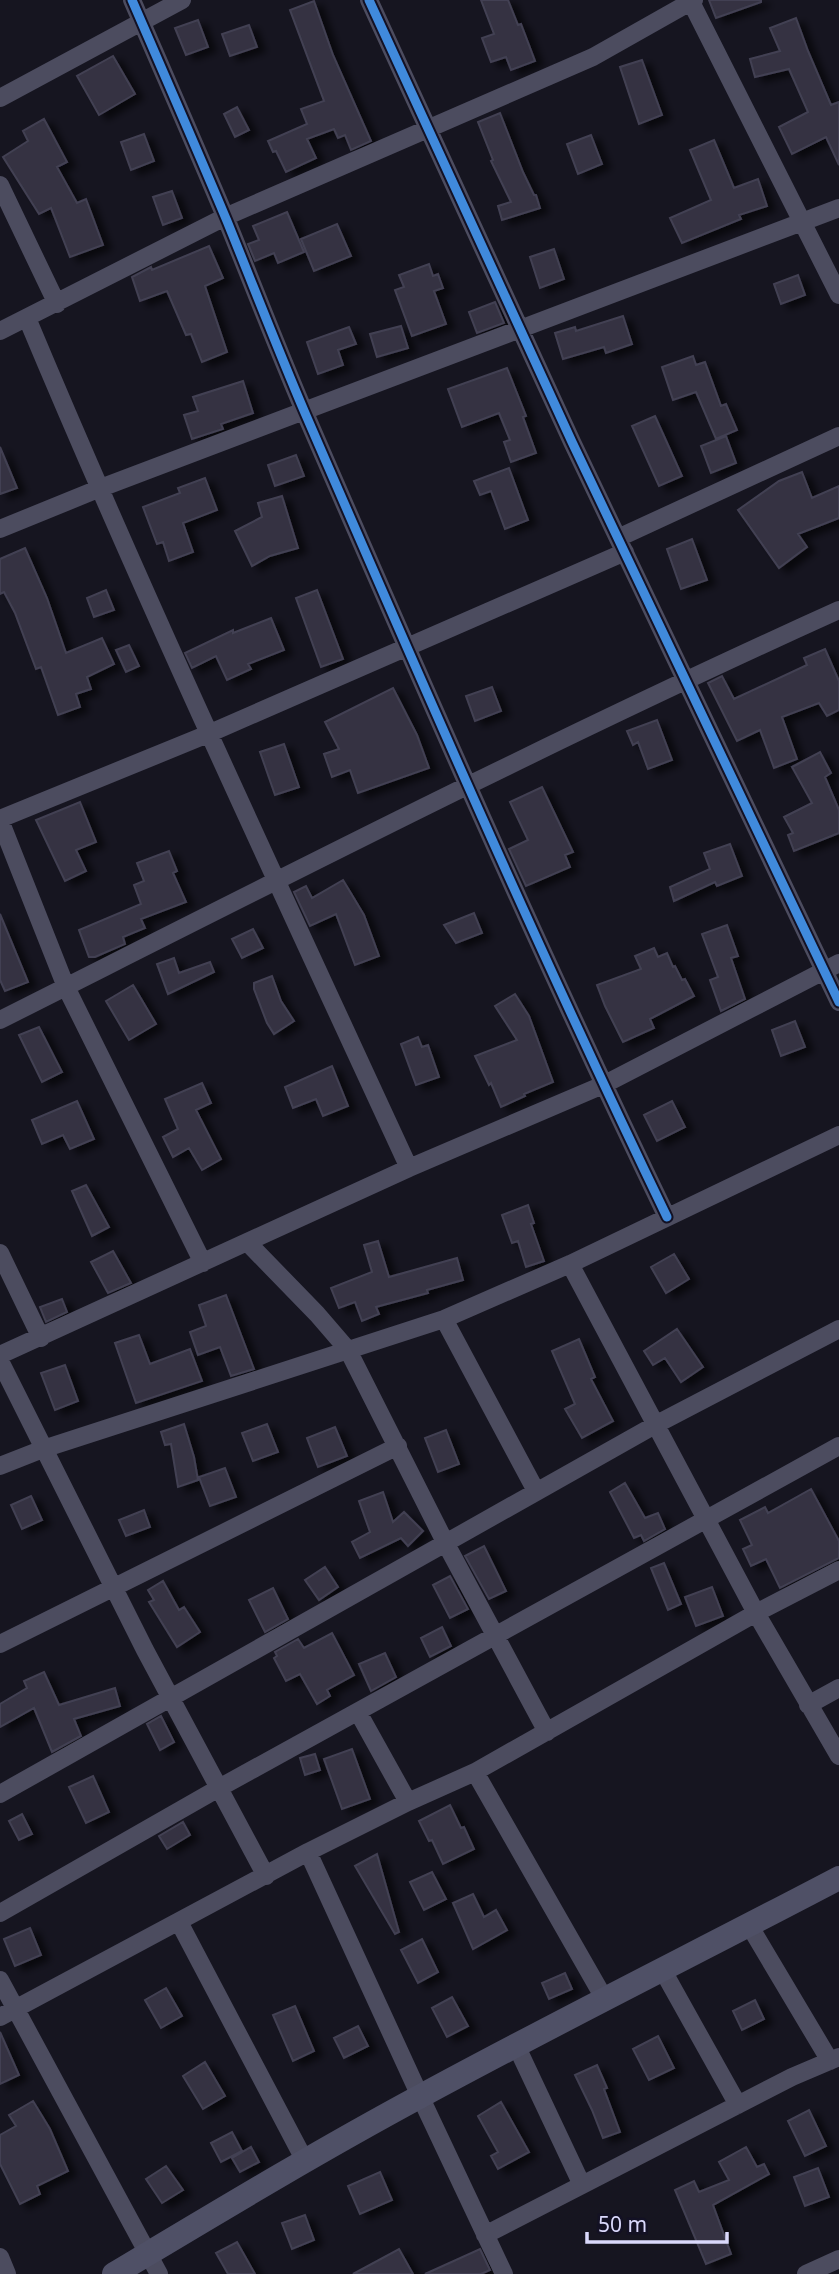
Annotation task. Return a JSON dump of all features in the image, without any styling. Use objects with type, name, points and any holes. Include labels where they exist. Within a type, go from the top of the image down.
[{"type":"main road","points":[[114,2274],[153,2264],[305,2161],[419,2096],[839,1878]]},
{"type":"street","points":[[132,0],[304,410],[467,786],[603,1085],[667,1217]]},
{"type":"street","points":[[0,98],[182,0]]},
{"type":"street","points":[[369,0],[519,329],[685,679],[832,967],[839,1002]]},
{"type":"street","points":[[0,331],[225,217],[593,57],[691,1],[839,295]]},
{"type":"street","points":[[0,186],[57,304]]},
{"type":"street","points":[[0,529],[304,410],[839,208]]},
{"type":"street","points":[[27,318],[98,489],[208,734],[409,1168]]},
{"type":"street","points":[[203,1263],[66,987],[0,820],[409,648],[839,436]]},
{"type":"street","points":[[0,1020],[276,880],[685,679],[839,610]]},
{"type":"street","points":[[0,1355],[409,1168],[603,1085],[832,967]]},
{"type":"street","points":[[0,1466],[43,1449],[444,1319],[570,1264],[839,1135]]},
{"type":"street","points":[[248,1243],[348,1350],[445,1542],[547,1732]]},
{"type":"street","points":[[0,1253],[41,1338]]},
{"type":"street","points":[[570,1264],[756,1613],[839,1756]]},
{"type":"street","points":[[444,1319],[536,1491]]},
{"type":"street","points":[[0,1794],[655,1425],[839,1329]]},
{"type":"street","points":[[0,1361],[170,1698],[266,1876]]},
{"type":"street","points":[[0,1644],[398,1446]]},
{"type":"street","points":[[0,1913],[219,1788],[839,1446]]},
{"type":"street","points":[[8,2013],[308,1852],[475,1772],[756,1613],[839,1570]]},
{"type":"street","points":[[808,1706],[839,1688]]},
{"type":"street","points":[[358,1712],[408,1802]]},
{"type":"street","points":[[475,1772],[604,1998]]},
{"type":"street","points":[[308,1852],[419,2096],[504,2274]]},
{"type":"street","points":[[179,1922],[305,2161]]},
{"type":"street","points":[[485,2235],[738,2105],[834,2059],[749,1925]]},
{"type":"street","points":[[662,1969],[738,2105]]},
{"type":"street","points":[[0,1980],[8,2013],[153,2264]]},
{"type":"street","points":[[516,2045],[582,2185]]},
{"type":"street","points":[[0,2257],[8,2274]]},
{"type":"street","points":[[806,2274],[839,2259]]},
{"type":"building","points":[[481,0],[508,0],[518,25],[521,24],[535,61],[511,70],[506,57],[491,62],[482,38],[494,34]]},
{"type":"building","points":[[709,0],[761,0],[761,2],[716,18]]},
{"type":"building","points":[[314,1],[333,55],[371,141],[351,150],[345,135],[338,138],[334,129],[307,139],[316,158],[286,172],[268,141],[307,124],[301,109],[324,101],[290,10]]},
{"type":"building","points":[[796,18],[831,105],[839,102],[839,165],[826,137],[792,154],[779,127],[808,112],[789,69],[755,77],[750,59],[780,51],[770,28]]},
{"type":"building","points":[[198,20],[208,47],[186,55],[175,28]]},
{"type":"building","points":[[249,25],[257,47],[230,56],[222,34]]},
{"type":"building","points":[[113,56],[135,94],[99,115],[77,76]]},
{"type":"building","points":[[642,60],[662,115],[639,124],[620,67]]},
{"type":"building","points":[[237,107],[249,130],[235,137],[224,114]]},
{"type":"building","points":[[500,113],[540,208],[502,220],[498,206],[511,202],[491,161],[493,160],[478,122]]},
{"type":"building","points":[[44,119],[67,162],[57,167],[77,203],[86,199],[103,245],[70,257],[51,208],[39,214],[3,157],[28,141],[23,131]]},
{"type":"building","points":[[144,134],[154,161],[131,170],[121,142]]},
{"type":"building","points":[[591,135],[602,164],[578,174],[567,144]]},
{"type":"building","points":[[714,140],[734,188],[758,179],[767,206],[739,215],[741,219],[682,243],[670,218],[711,200],[690,150]]},
{"type":"building","points":[[172,191],[182,218],[163,225],[153,197]]},
{"type":"building","points":[[287,212],[304,252],[278,263],[274,253],[255,261],[248,244],[259,240],[253,226]]},
{"type":"building","points":[[337,224],[351,256],[314,271],[301,239]]},
{"type":"building","points":[[209,246],[223,278],[205,286],[227,352],[202,362],[191,334],[186,335],[167,291],[140,301],[132,277],[151,267],[152,270]]},
{"type":"building","points":[[554,249],[564,279],[540,288],[530,257]]},
{"type":"building","points":[[429,264],[433,276],[438,274],[443,288],[434,291],[446,324],[412,336],[395,290],[404,287],[399,275]]},
{"type":"building","points":[[798,275],[805,295],[781,304],[774,284]]},
{"type":"building","points":[[495,302],[504,323],[477,333],[469,312]]},
{"type":"building","points":[[623,316],[632,344],[606,353],[604,347],[563,359],[555,333],[575,327],[576,331]]},
{"type":"building","points":[[401,326],[408,348],[377,357],[370,334]]},
{"type":"building","points":[[349,327],[356,344],[338,350],[343,365],[318,374],[307,342]]},
{"type":"building","points":[[693,356],[696,365],[705,362],[721,406],[726,404],[737,430],[716,439],[696,392],[673,400],[662,367]]},
{"type":"building","points":[[507,368],[526,416],[523,417],[536,453],[511,462],[504,442],[510,440],[499,413],[462,427],[448,389]]},
{"type":"building","points":[[243,381],[253,413],[221,424],[223,429],[192,439],[184,415],[198,411],[193,397]]},
{"type":"building","points":[[655,416],[682,476],[659,486],[632,426]]},
{"type":"building","points":[[726,436],[736,463],[711,473],[701,446]]},
{"type":"building","points":[[0,447],[17,488],[0,494]]},
{"type":"building","points":[[296,455],[304,476],[275,486],[268,465]]},
{"type":"building","points":[[509,468],[528,520],[505,529],[491,491],[480,495],[474,481]]},
{"type":"building","points":[[802,472],[812,498],[839,486],[839,518],[798,534],[807,547],[779,568],[738,510],[779,481]]},
{"type":"building","points":[[205,478],[217,510],[183,523],[193,552],[169,561],[163,542],[157,544],[143,507],[180,493],[178,488]]},
{"type":"building","points":[[282,496],[298,548],[270,556],[252,566],[235,531],[262,517],[258,503]]},
{"type":"building","points":[[692,539],[707,580],[681,589],[667,549]]},
{"type":"building","points":[[25,548],[47,598],[66,653],[102,638],[114,664],[87,677],[91,689],[76,694],[80,707],[58,715],[41,667],[36,669],[15,613],[4,592],[0,594],[0,559]]},
{"type":"building","points":[[106,590],[114,610],[94,617],[87,598]]},
{"type":"building","points":[[317,590],[343,659],[321,667],[296,598]]},
{"type":"building","points":[[271,618],[284,650],[248,664],[251,669],[227,680],[216,656],[192,668],[185,653],[233,630],[233,633]]},
{"type":"building","points":[[129,645],[139,666],[126,672],[116,650]]},
{"type":"building","points":[[825,649],[839,681],[839,710],[827,716],[819,703],[782,717],[797,759],[774,768],[760,730],[737,741],[708,683],[722,676],[734,699],[807,665],[804,658]]},
{"type":"building","points":[[492,687],[501,711],[475,721],[466,696]]},
{"type":"building","points":[[393,688],[417,735],[429,768],[358,793],[350,770],[332,777],[324,754],[339,749],[325,722]]},
{"type":"building","points":[[657,720],[672,760],[648,769],[638,742],[633,745],[627,731]]},
{"type":"building","points":[[284,744],[299,787],[275,795],[260,752]]},
{"type":"building","points":[[820,752],[831,773],[825,777],[839,810],[839,833],[794,851],[788,835],[793,833],[784,817],[812,803],[792,767]]},
{"type":"building","points":[[542,787],[573,852],[565,855],[570,867],[526,886],[509,849],[528,840],[510,802]]},
{"type":"building","points":[[80,802],[96,842],[76,850],[86,871],[65,881],[36,820]]},
{"type":"building","points":[[730,844],[742,876],[717,886],[715,882],[674,901],[670,887],[710,869],[704,853]]},
{"type":"building","points":[[169,851],[177,871],[173,873],[186,902],[141,919],[145,928],[123,937],[125,944],[89,957],[79,930],[141,904],[134,885],[144,881],[137,863]]},
{"type":"building","points":[[343,880],[364,915],[379,956],[355,965],[336,914],[310,926],[294,892],[306,886],[312,898]]},
{"type":"building","points":[[474,913],[482,933],[456,943],[444,925]]},
{"type":"building","points":[[0,914],[28,982],[5,991],[0,980]]},
{"type":"building","points":[[727,925],[738,956],[731,958],[745,999],[721,1011],[710,980],[718,977],[702,934]]},
{"type":"building","points":[[253,929],[263,948],[242,958],[232,939]]},
{"type":"building","points":[[654,948],[658,957],[667,953],[673,967],[675,966],[682,980],[685,979],[694,996],[650,1019],[654,1028],[623,1042],[597,985],[641,969],[635,956]]},
{"type":"building","points":[[174,958],[179,973],[210,962],[214,972],[168,994],[157,964]]},
{"type":"building","points":[[272,976],[281,1001],[294,1021],[274,1034],[254,989],[254,983]]},
{"type":"building","points":[[133,985],[156,1024],[129,1040],[106,1001]]},
{"type":"building","points":[[515,994],[529,1016],[553,1082],[501,1107],[475,1056],[517,1040],[495,1006]]},
{"type":"building","points":[[795,1021],[805,1047],[781,1056],[772,1030]]},
{"type":"building","points":[[39,1027],[62,1072],[42,1082],[19,1035]]},
{"type":"building","points":[[418,1037],[422,1047],[428,1045],[439,1077],[416,1085],[401,1044]]},
{"type":"building","points":[[332,1066],[348,1106],[323,1116],[316,1099],[293,1108],[285,1087]]},
{"type":"building","points":[[202,1083],[211,1103],[196,1110],[221,1159],[202,1170],[189,1148],[173,1157],[163,1137],[178,1129],[165,1099]]},
{"type":"building","points":[[77,1101],[94,1139],[70,1149],[63,1135],[42,1144],[32,1120]]},
{"type":"building","points":[[672,1101],[685,1127],[657,1141],[644,1115]]},
{"type":"building","points":[[86,1185],[109,1227],[92,1236],[72,1191]]},
{"type":"building","points":[[528,1205],[534,1223],[531,1224],[544,1261],[526,1267],[518,1241],[512,1243],[502,1215]]},
{"type":"building","points":[[378,1241],[389,1277],[457,1258],[463,1280],[376,1307],[379,1314],[362,1321],[355,1302],[339,1308],[331,1288],[372,1272],[364,1245]]},
{"type":"building","points":[[113,1251],[131,1283],[108,1293],[91,1262]]},
{"type":"building","points":[[674,1254],[689,1279],[666,1293],[651,1267]]},
{"type":"building","points":[[226,1295],[254,1369],[231,1376],[220,1347],[198,1355],[190,1332],[206,1326],[199,1305]]},
{"type":"building","points":[[62,1299],[67,1312],[46,1322],[40,1307]]},
{"type":"building","points":[[677,1329],[703,1367],[681,1382],[665,1358],[653,1365],[644,1351]]},
{"type":"building","points":[[139,1335],[150,1364],[190,1349],[202,1381],[136,1403],[115,1343]]},
{"type":"building","points":[[579,1339],[595,1377],[591,1379],[613,1421],[582,1438],[565,1409],[575,1404],[552,1351]]},
{"type":"building","points":[[65,1365],[78,1401],[55,1410],[41,1373]]},
{"type":"building","points":[[184,1424],[198,1480],[178,1487],[171,1444],[165,1445],[161,1432]]},
{"type":"building","points":[[267,1424],[278,1452],[253,1461],[242,1433]]},
{"type":"building","points":[[335,1427],[347,1456],[318,1467],[307,1438]]},
{"type":"building","points":[[446,1430],[459,1464],[438,1472],[425,1438]]},
{"type":"building","points":[[225,1468],[236,1497],[210,1506],[199,1477]]},
{"type":"building","points":[[625,1483],[645,1518],[658,1513],[665,1529],[644,1541],[641,1535],[634,1538],[610,1492]]},
{"type":"building","points":[[811,1489],[839,1541],[839,1558],[780,1588],[766,1559],[751,1566],[743,1549],[752,1545],[740,1520],[765,1507],[768,1513]]},
{"type":"building","points":[[383,1492],[393,1522],[404,1512],[423,1531],[408,1546],[401,1538],[360,1558],[352,1542],[370,1532],[359,1501]]},
{"type":"building","points":[[31,1496],[42,1520],[22,1529],[11,1505]]},
{"type":"building","points":[[144,1510],[150,1527],[126,1536],[119,1520]]},
{"type":"building","points":[[484,1546],[506,1591],[489,1599],[465,1556]]},
{"type":"building","points":[[664,1563],[681,1604],[668,1610],[651,1568]]},
{"type":"building","points":[[325,1567],[338,1587],[319,1600],[305,1580]]},
{"type":"building","points":[[450,1576],[468,1609],[450,1618],[433,1585]]},
{"type":"building","points":[[163,1581],[179,1610],[184,1607],[200,1632],[177,1647],[149,1602],[154,1600],[148,1590]]},
{"type":"building","points":[[712,1587],[723,1616],[696,1626],[685,1597]]},
{"type":"building","points":[[273,1588],[288,1619],[265,1632],[249,1600]]},
{"type":"building","points":[[442,1627],[451,1646],[430,1657],[421,1638]]},
{"type":"building","points":[[332,1633],[354,1675],[327,1690],[330,1696],[317,1704],[300,1674],[286,1681],[274,1658],[277,1656],[275,1652],[298,1639],[304,1648]]},
{"type":"building","points":[[385,1653],[396,1677],[371,1691],[359,1664]]},
{"type":"building","points":[[44,1672],[59,1705],[115,1688],[120,1706],[74,1719],[81,1736],[52,1752],[34,1708],[0,1727],[0,1704],[27,1688],[24,1681]]},
{"type":"building","points":[[161,1716],[174,1742],[160,1750],[147,1724]]},
{"type":"building","points":[[352,1749],[370,1799],[342,1809],[324,1759]]},
{"type":"building","points":[[315,1754],[320,1770],[305,1775],[300,1758]]},
{"type":"building","points":[[93,1776],[109,1812],[86,1823],[69,1787]]},
{"type":"building","points":[[450,1805],[474,1849],[443,1864],[419,1821]]},
{"type":"building","points":[[22,1814],[32,1834],[19,1840],[9,1821]]},
{"type":"building","points":[[183,1822],[190,1835],[167,1849],[159,1836]]},
{"type":"building","points":[[377,1854],[399,1932],[395,1934],[355,1866]]},
{"type":"building","points":[[432,1872],[446,1899],[424,1910],[410,1882]]},
{"type":"building","points":[[473,1894],[484,1917],[496,1910],[507,1930],[473,1949],[453,1903]]},
{"type":"building","points":[[30,1928],[41,1955],[15,1966],[4,1939]]},
{"type":"building","points":[[422,1939],[438,1972],[418,1983],[401,1950]]},
{"type":"building","points":[[565,1973],[572,1989],[549,1999],[542,1983]]},
{"type":"building","points":[[166,1988],[182,2016],[161,2028],[145,2000]]},
{"type":"building","points":[[452,1997],[468,2026],[447,2037],[432,2008]]},
{"type":"building","points":[[755,2000],[764,2019],[742,2030],[733,2011]]},
{"type":"building","points":[[295,2006],[314,2051],[293,2061],[273,2015]]},
{"type":"building","points":[[358,2026],[368,2046],[344,2058],[334,2038]]},
{"type":"building","points":[[0,2032],[19,2075],[0,2084]]},
{"type":"building","points":[[658,2036],[674,2068],[649,2080],[633,2049]]},
{"type":"building","points":[[205,2062],[225,2096],[203,2109],[183,2076]]},
{"type":"building","points":[[597,2065],[620,2132],[603,2138],[575,2075]]},
{"type":"building","points":[[33,2101],[50,2129],[68,2171],[37,2186],[40,2194],[20,2204],[0,2164],[0,2135],[16,2126],[9,2115]]},
{"type":"building","points":[[501,2102],[529,2152],[498,2169],[491,2156],[498,2152],[478,2116]]},
{"type":"building","points":[[809,2110],[826,2146],[805,2156],[788,2121]]},
{"type":"building","points":[[232,2132],[242,2151],[221,2162],[211,2143]]},
{"type":"building","points":[[251,2147],[259,2162],[240,2172],[232,2158]]},
{"type":"building","points":[[746,2147],[757,2167],[764,2164],[769,2174],[713,2205],[731,2254],[706,2264],[675,2190],[694,2181],[699,2192],[729,2180],[719,2162]]},
{"type":"building","points":[[166,2166],[183,2190],[162,2203],[146,2179]]},
{"type":"building","points":[[818,2168],[829,2197],[805,2206],[794,2177]]},
{"type":"building","points":[[380,2172],[392,2200],[360,2214],[348,2186]]},
{"type":"building","points":[[305,2215],[314,2240],[292,2249],[282,2223]]},
{"type":"building","points":[[237,2242],[255,2274],[228,2274],[216,2253]]},
{"type":"building","points":[[399,2249],[413,2274],[353,2274]]},
{"type":"building","points":[[480,2249],[490,2270],[481,2274],[425,2274]]},
{"type":"cycle path","points":[[132,0],[227,221],[305,413],[437,716],[573,1018],[667,1217]]},
{"type":"cycle path","points":[[369,0],[572,442],[839,1002]]}]
